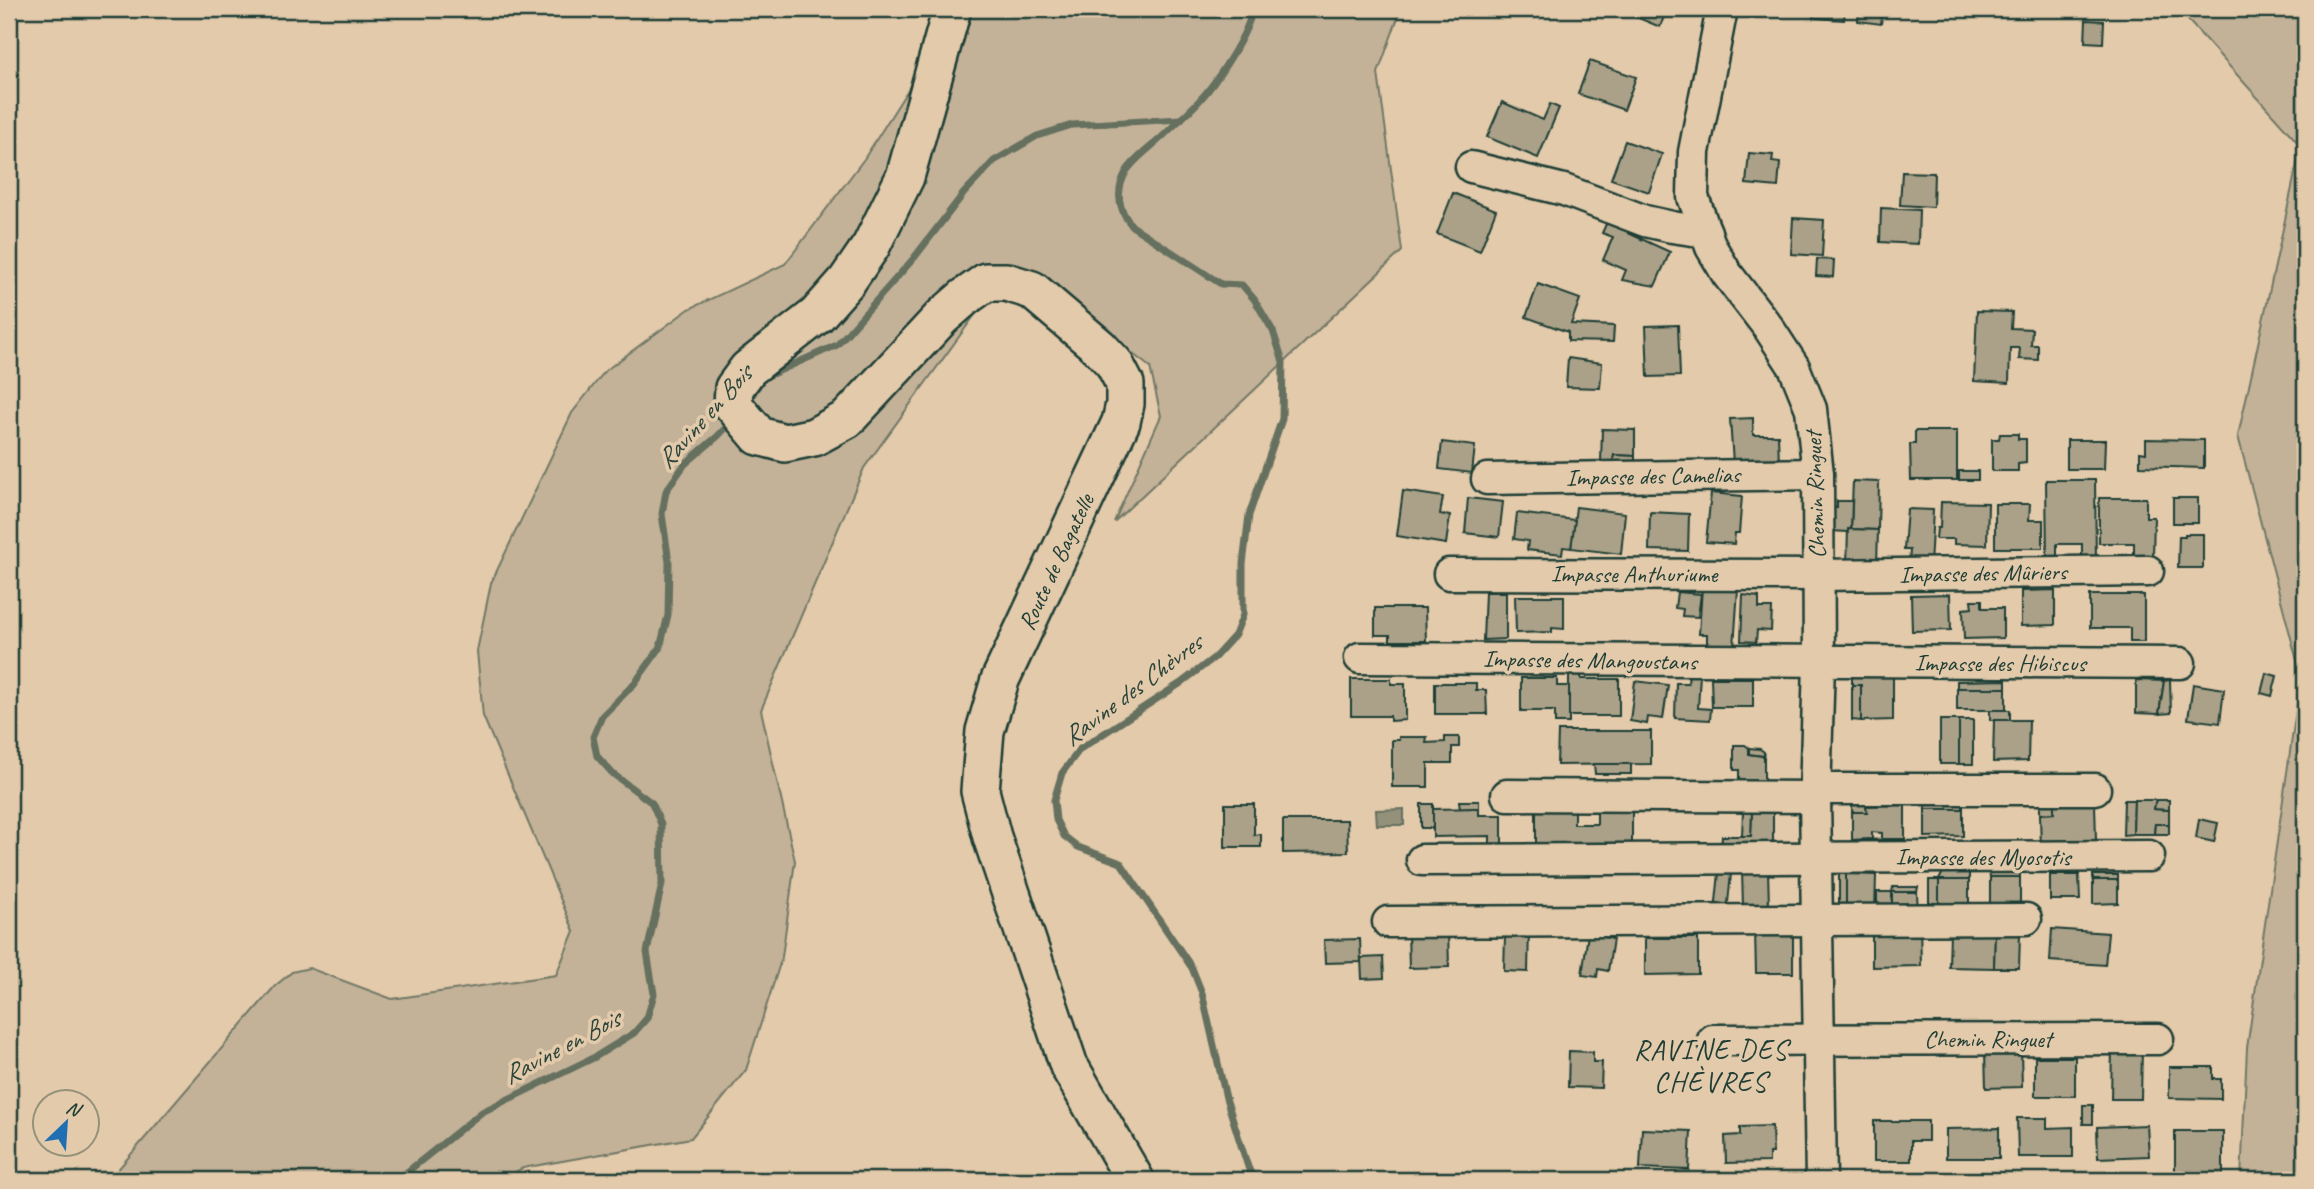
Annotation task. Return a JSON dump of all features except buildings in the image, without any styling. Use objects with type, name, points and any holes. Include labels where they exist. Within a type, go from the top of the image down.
[{"type":"main road","name":"Route de Bagatelle","points":[[952,9],[905,177],[871,246],[847,281],[817,316],[748,369],[734,388],[733,405],[759,436],[785,443],[814,437],[847,419],[942,317],[986,282],[1006,282],[1031,290],[1099,346],[1114,363],[1125,384],[1121,422],[1000,680],[985,731],[981,791],[992,837],[1069,1066],[1135,1180]]},
{"type":"street","name":"Chemin Ringuet","points":[[1722,9],[1694,152],[1693,197],[1711,247],[1727,274],[1768,327],[1794,367],[1811,409],[1818,474],[1816,858],[1821,1180]]},
{"type":"street","points":[[1471,167],[1564,190],[1645,221],[1706,232]]},
{"type":"street","name":"Impasse des Camelias","points":[[1487,479],[1818,474]]},
{"type":"street","name":"Impasse des Mûriers","points":[[1818,575],[2148,571]]},
{"type":"street","name":"Impasse Anthuriume","points":[[1449,574],[1818,575]]},
{"type":"street","name":"Impasse des Mangoustans","points":[[1360,658],[1819,662]]},
{"type":"street","name":"Impasse des Hibiscus","points":[[1819,662],[2180,663]]},
{"type":"street","points":[[1507,795],[2095,789]]},
{"type":"street","name":"Impasse des Myosotis","points":[[1816,858],[2149,856]]},
{"type":"street","points":[[1422,860],[1816,858]]},
{"type":"street","points":[[1388,922],[2026,919]]},
{"type":"street","name":"Chemin Ringuet","points":[[1713,1040],[2158,1039]]},
{"type":"shaded area","points":[[959,9],[1401,9],[1378,73],[1402,251],[1114,522],[1161,416],[1150,367],[1036,280],[1001,288],[977,312],[864,468],[761,710],[795,861],[782,957],[746,1070],[691,1138],[523,1168],[500,1180],[109,1180],[275,986],[292,972],[309,968],[392,999],[556,975],[574,931],[483,716],[477,651],[491,583],[572,413],[605,371],[689,309],[785,264],[864,159]]},
{"type":"shaded area","points":[[2178,9],[2305,9],[2305,1180],[2241,1180],[2247,1048],[2301,676],[2238,436],[2301,146]]},
{"type":"shaded area","points":[[1404,809],[1404,825],[1377,825],[1376,810]]},
{"type":"waterway","name":"Ravine des Chèvres","points":[[1252,9],[1239,44],[1214,83],[1190,111],[1129,167],[1119,193],[1121,207],[1132,226],[1221,284],[1242,285],[1254,299],[1273,331],[1283,362],[1282,419],[1249,515],[1243,564],[1243,615],[1235,635],[1215,657],[1181,683],[1080,749],[1062,773],[1054,800],[1056,820],[1064,836],[1078,847],[1121,863],[1192,968],[1202,993],[1226,1098],[1254,1180]]},
{"type":"waterway","name":"Ravine en Bois","points":[[747,403],[763,378],[837,345],[914,258],[964,193],[994,161],[1037,136],[1072,125],[1181,119]]},
{"type":"waterway","name":"Ravine en Bois","points":[[397,1180],[482,1112],[595,1057],[634,1033],[647,1018],[654,994],[647,952],[662,884],[661,824],[652,803],[613,774],[597,756],[593,737],[602,716],[634,684],[660,648],[668,615],[669,562],[662,514],[666,491],[685,464],[733,420]]},
{"type":"district","name":"RAVINE DES CHÈVRES","points":[[1711,1065]]}]
